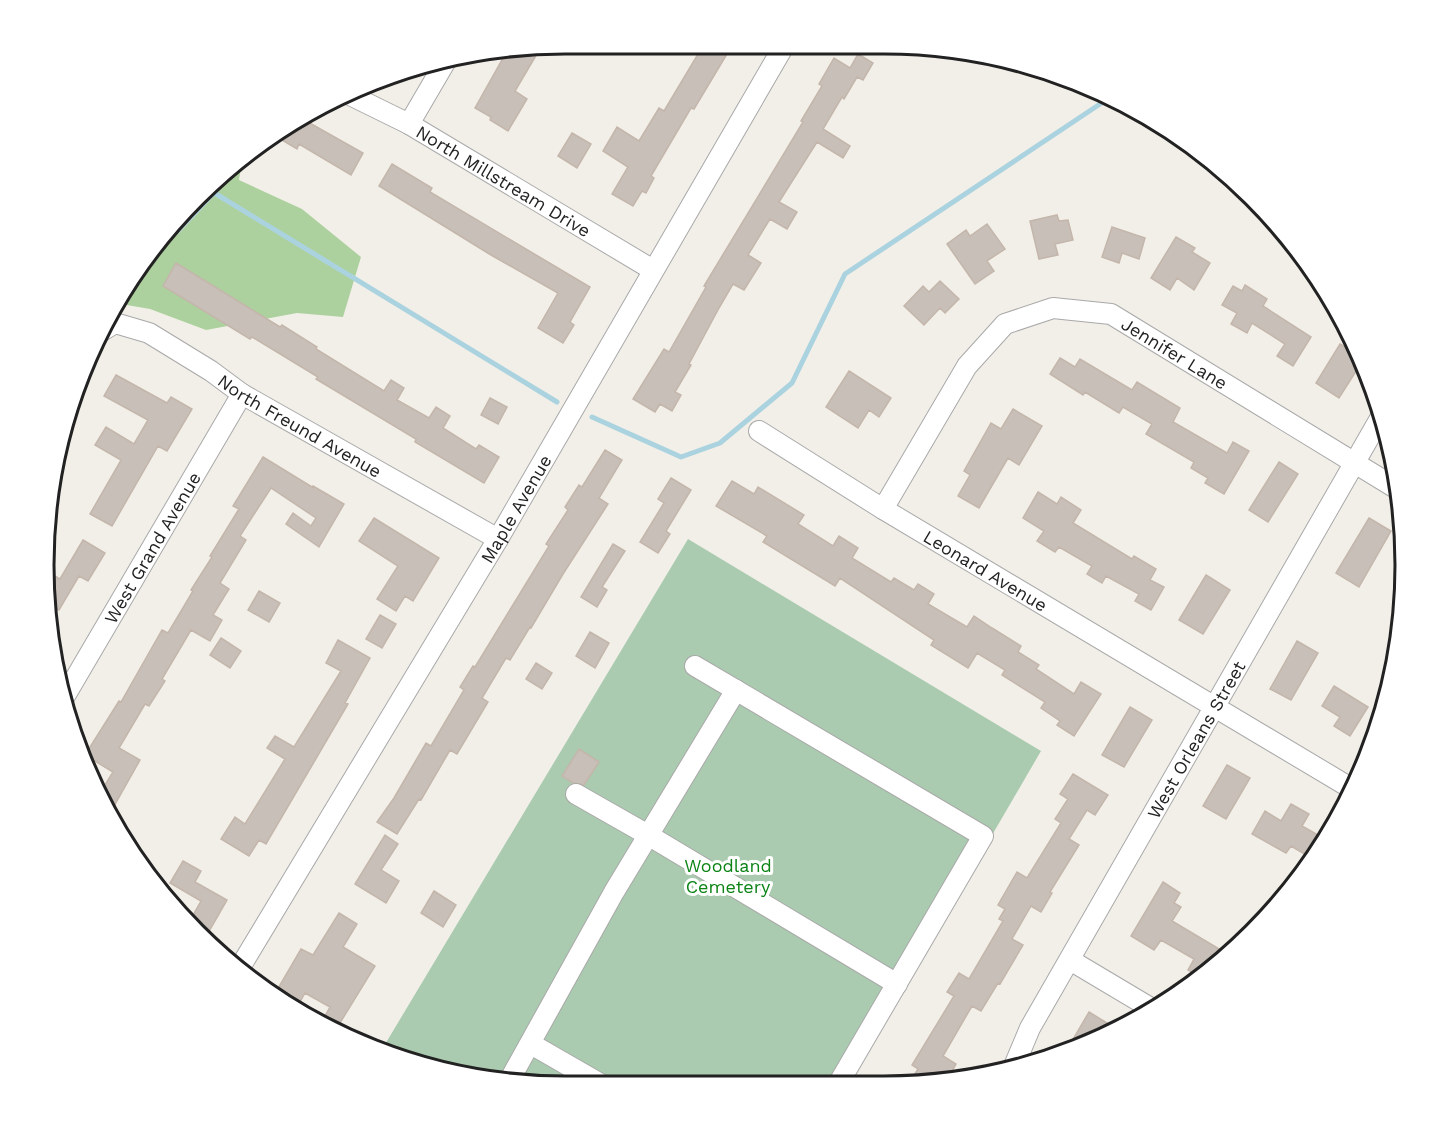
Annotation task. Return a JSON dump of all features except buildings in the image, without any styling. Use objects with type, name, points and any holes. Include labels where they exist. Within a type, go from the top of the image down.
[{"type":"street","name":"Maple Avenue","points":[[244,962],[498,539],[779,54]]},
{"type":"street","points":[[408,124],[441,69]]},
{"type":"street","name":"North Millstream Drive","points":[[358,98],[408,124],[653,270]]},
{"type":"street","name":"Jennifer Lane","points":[[884,508],[967,366],[1005,324],[1053,308],[1111,314],[1388,484]]},
{"type":"street","name":"North Freund Avenue","points":[[115,323],[149,333],[211,371],[243,394],[498,539]]},
{"type":"street","name":"West Grand Avenue","points":[[69,689],[243,394]]},
{"type":"street","name":"West Orleans Street","points":[[1017,1059],[1030,1028],[1376,426]]},
{"type":"street","name":"Leonard Avenue","points":[[759,431],[1345,785]]},
{"type":"street","points":[[695,666],[983,836],[843,1076]]},
{"type":"street","points":[[514,1073],[614,892],[736,690]]},
{"type":"street","points":[[576,794],[897,984]]},
{"type":"street","points":[[1070,960],[1145,1004]]},
{"type":"street","points":[[531,1044],[587,1076]]},
{"type":"green space","points":[[240,171],[239,180],[302,209],[361,257],[343,317],[297,313],[206,330],[150,309],[125,305],[140,281],[177,233]]},
{"type":"green space","name":"Woodland Cemetery","points":[[688,539],[1041,751],[852,1076],[532,1075],[465,1066],[433,1059],[386,1043]]},
{"type":"water","points":[[216,192],[216,194],[177,233]]},
{"type":"waterway","points":[[592,417],[681,457],[720,443],[792,383],[845,274],[1101,103]]},
{"type":"waterway","points":[[215,194],[557,402]]}]
